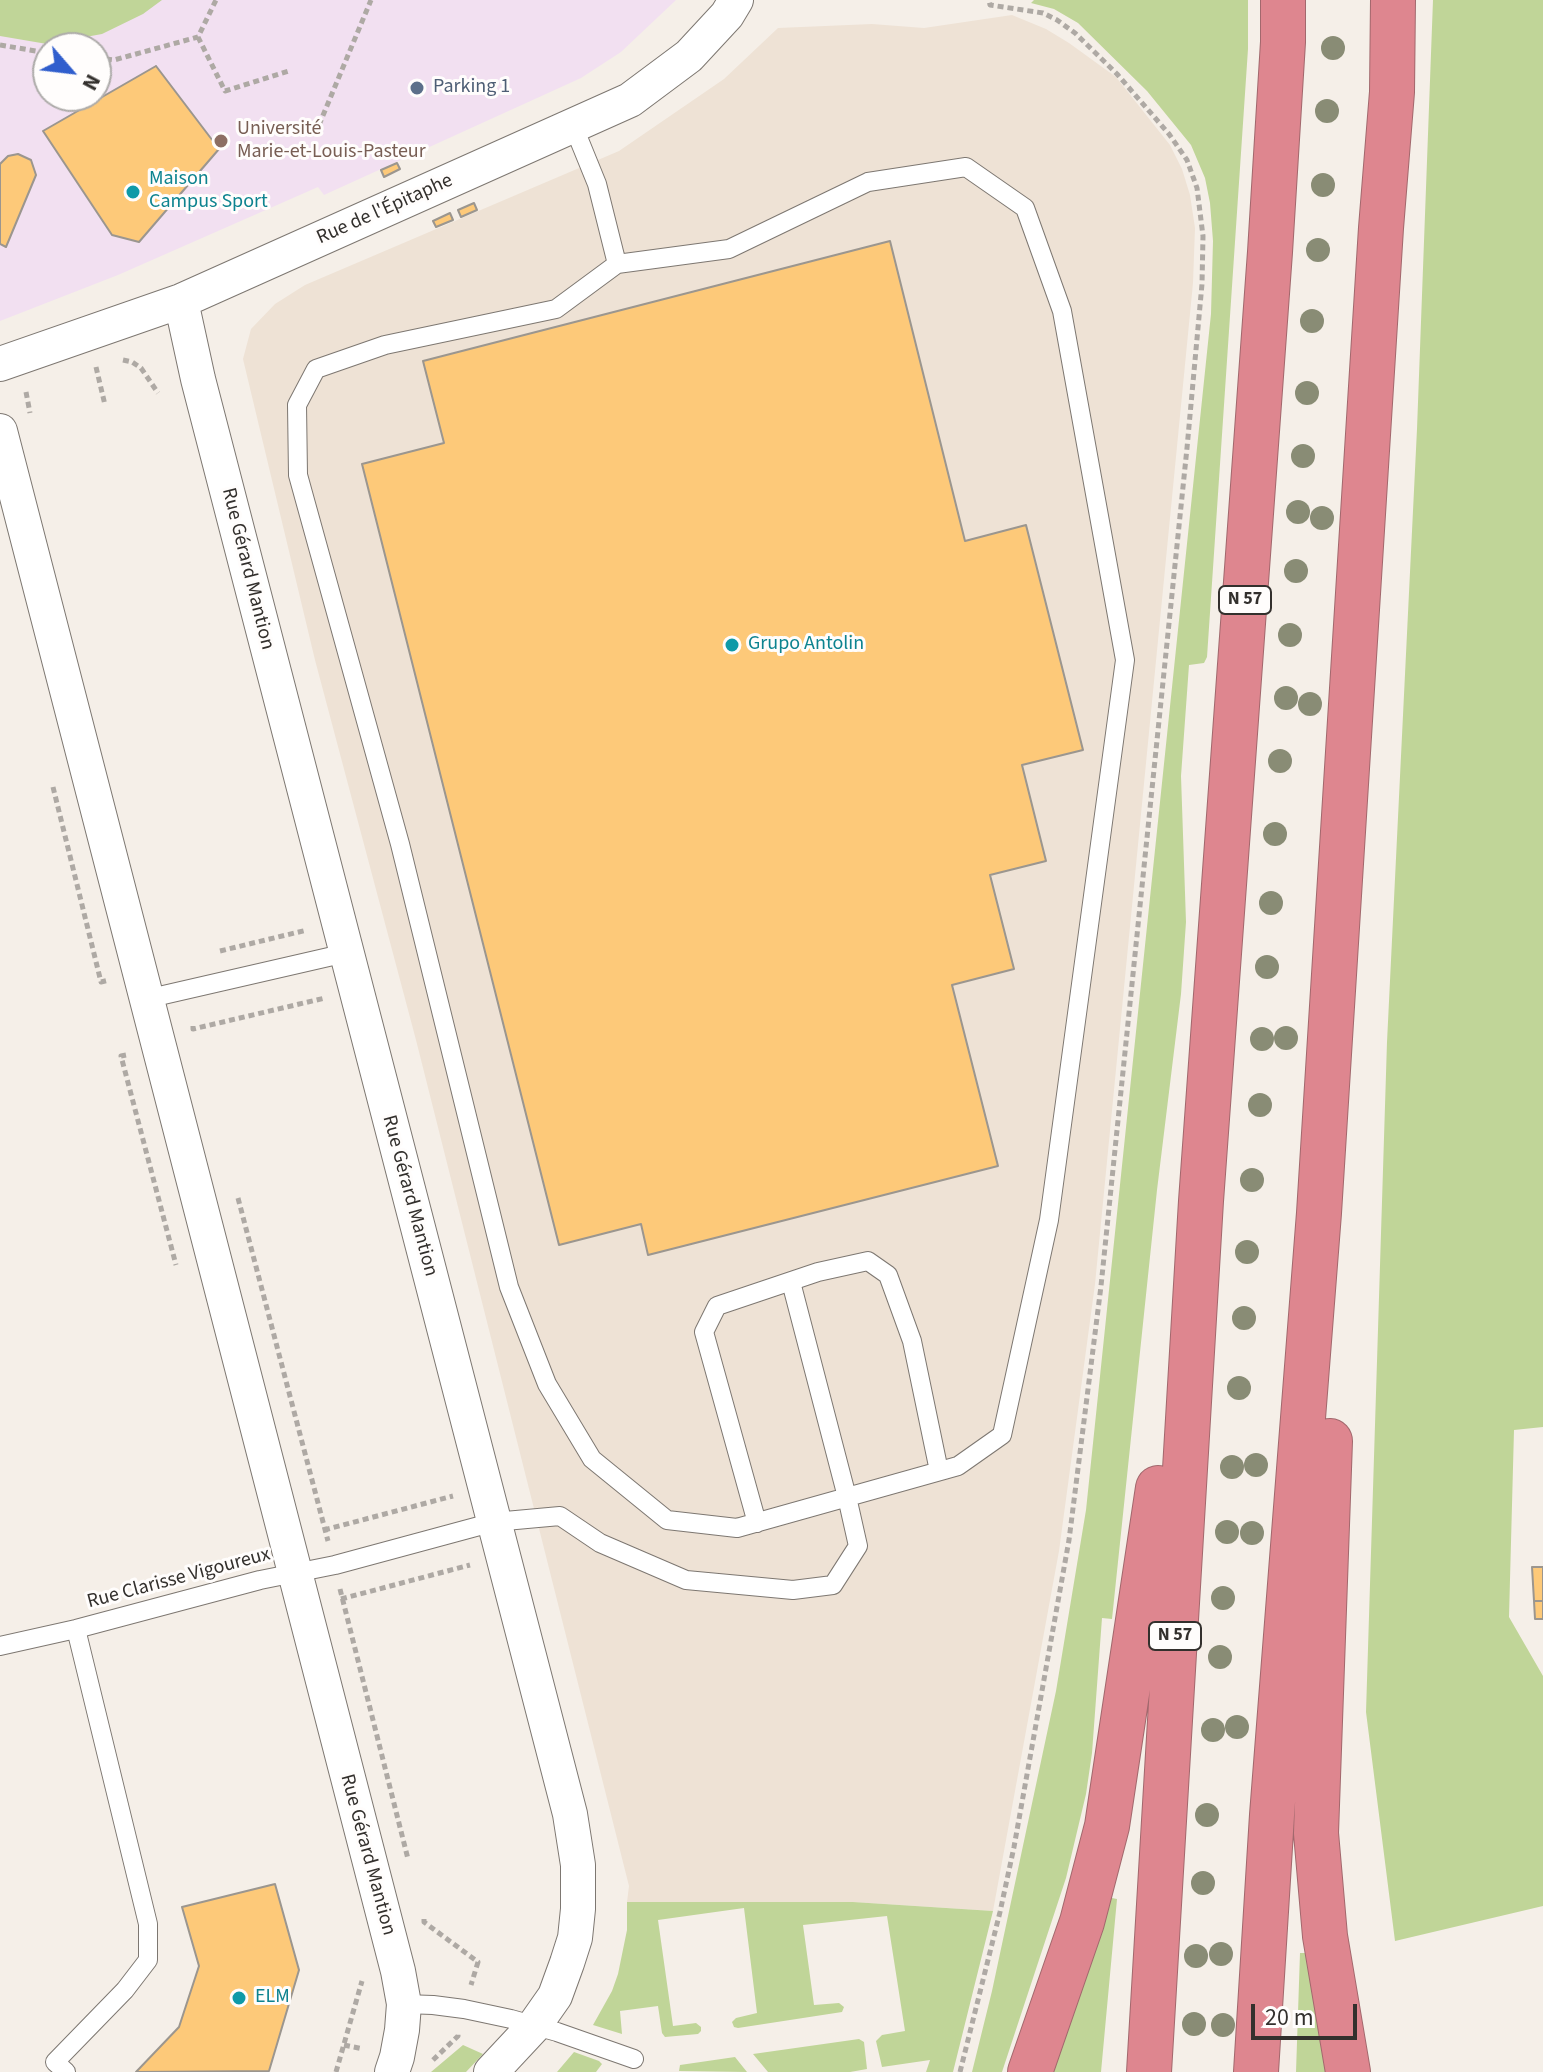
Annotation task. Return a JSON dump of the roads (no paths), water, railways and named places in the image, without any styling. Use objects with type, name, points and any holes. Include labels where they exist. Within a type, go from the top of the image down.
[{"type":"highway","name":"N 57","points":[[1149,2072],[1201,1201],[1270,252],[1283,0]]},
{"type":"highway","points":[[1256,2072],[1272,1815],[1319,1213],[1392,92],[1393,0]]},
{"type":"highway","points":[[1030,2072],[1082,1922],[1107,1826],[1201,1201]]},
{"type":"highway","points":[[1319,1213],[1332,1399],[1316,1833],[1325,1936],[1348,2072]]},
{"type":"street","name":"Rue de l'Épitaphe","points":[[0,364],[181,301],[630,100],[689,56],[727,15],[736,0]]},
{"type":"street","name":"Rue Gérard Mantion","points":[[181,301],[210,426],[570,1814],[578,1865],[575,1938],[555,1996],[534,2026],[491,2072]]},
{"type":"street","name":"Rue Gérard Mantion","points":[[0,431],[398,1971],[404,2004],[402,2030],[392,2072]]},
{"type":"lane","points":[[573,125],[597,184],[617,264]]},
{"type":"lane","points":[[966,167],[1025,208],[1062,311],[1125,660],[1049,1220],[1002,1435],[958,1466],[737,1528],[667,1520],[592,1459],[547,1384],[509,1287],[400,844],[298,475],[297,405],[316,369],[385,345],[556,309],[617,264],[729,249],[868,182],[966,167]]},
{"type":"lane","points":[[146,999],[346,953]]},
{"type":"lane","points":[[757,1523],[704,1332],[717,1306],[818,1272],[868,1261],[888,1275],[912,1341],[939,1471]]},
{"type":"lane","points":[[791,1282],[847,1497]]},
{"type":"lane","name":"Rue Clarisse Vigoureux","points":[[0,1646],[293,1572],[335,1565],[494,1522],[560,1516],[600,1543],[686,1580],[793,1590],[833,1585],[858,1546],[847,1497]]},
{"type":"lane","points":[[66,2072],[55,2062],[125,1990],[148,1960],[148,1924],[76,1629]]},
{"type":"lane","points":[[404,2004],[464,2009],[534,2026],[634,2059]]},
{"type":"place","name":"Parking 1","points":[[417,88]]},
{"type":"place","name":"Université Marie-et-Louis-Pasteur","points":[[221,141]]},
{"type":"place","name":"Maison Campus Sport","points":[[133,192]]},
{"type":"place","name":"Grupo Antolin","points":[[732,645]]},
{"type":"place","name":"ELM","points":[[239,1998]]}]
